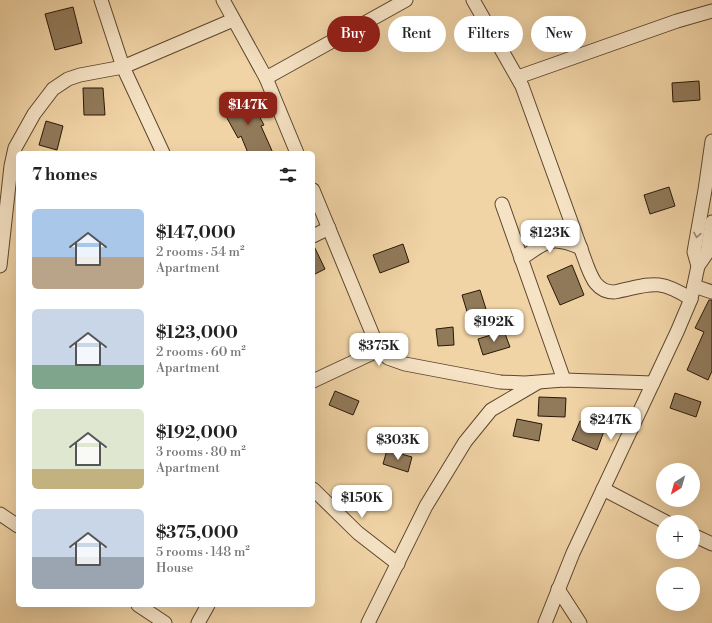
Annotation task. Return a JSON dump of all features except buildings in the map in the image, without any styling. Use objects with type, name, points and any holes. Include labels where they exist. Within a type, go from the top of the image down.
[{"type":"street","points":[[101,0],[123,67],[161,151]]},
{"type":"street","points":[[223,0],[266,78],[296,151]]},
{"type":"street","points":[[266,78],[406,0]]},
{"type":"street","points":[[473,0],[496,42],[518,77],[530,104],[595,284],[608,292],[660,284],[673,288],[691,299]]},
{"type":"street","points":[[518,77],[677,21],[712,11]]},
{"type":"street","points":[[0,266],[10,166],[15,148],[26,126],[53,89],[68,79],[80,75],[123,67],[233,20]]},
{"type":"street","points":[[698,266],[694,252],[712,142]]},
{"type":"street","points":[[315,195],[378,350],[383,355],[394,361],[440,372],[500,382],[564,380],[653,383]]},
{"type":"street","points":[[502,204],[564,380]]},
{"type":"street","points":[[545,623],[573,553],[691,299],[698,266],[707,253],[712,222]]},
{"type":"street","points":[[315,235],[329,228]]},
{"type":"street","points":[[521,259],[548,241],[563,241],[581,248]]},
{"type":"street","points":[[694,286],[712,292]]},
{"type":"street","points":[[315,380],[378,350]]},
{"type":"street","points":[[368,623],[426,506],[469,436],[491,410],[538,382]]},
{"type":"street","points":[[603,489],[656,517]]},
{"type":"street","points":[[315,491],[358,532],[398,564]]},
{"type":"street","points":[[0,514],[16,525]]},
{"type":"street","points":[[700,538],[712,544]]},
{"type":"street","points":[[558,589],[580,623]]},
{"type":"street","points":[[141,607],[165,623]]},
{"type":"street","points":[[198,623],[207,607]]}]
